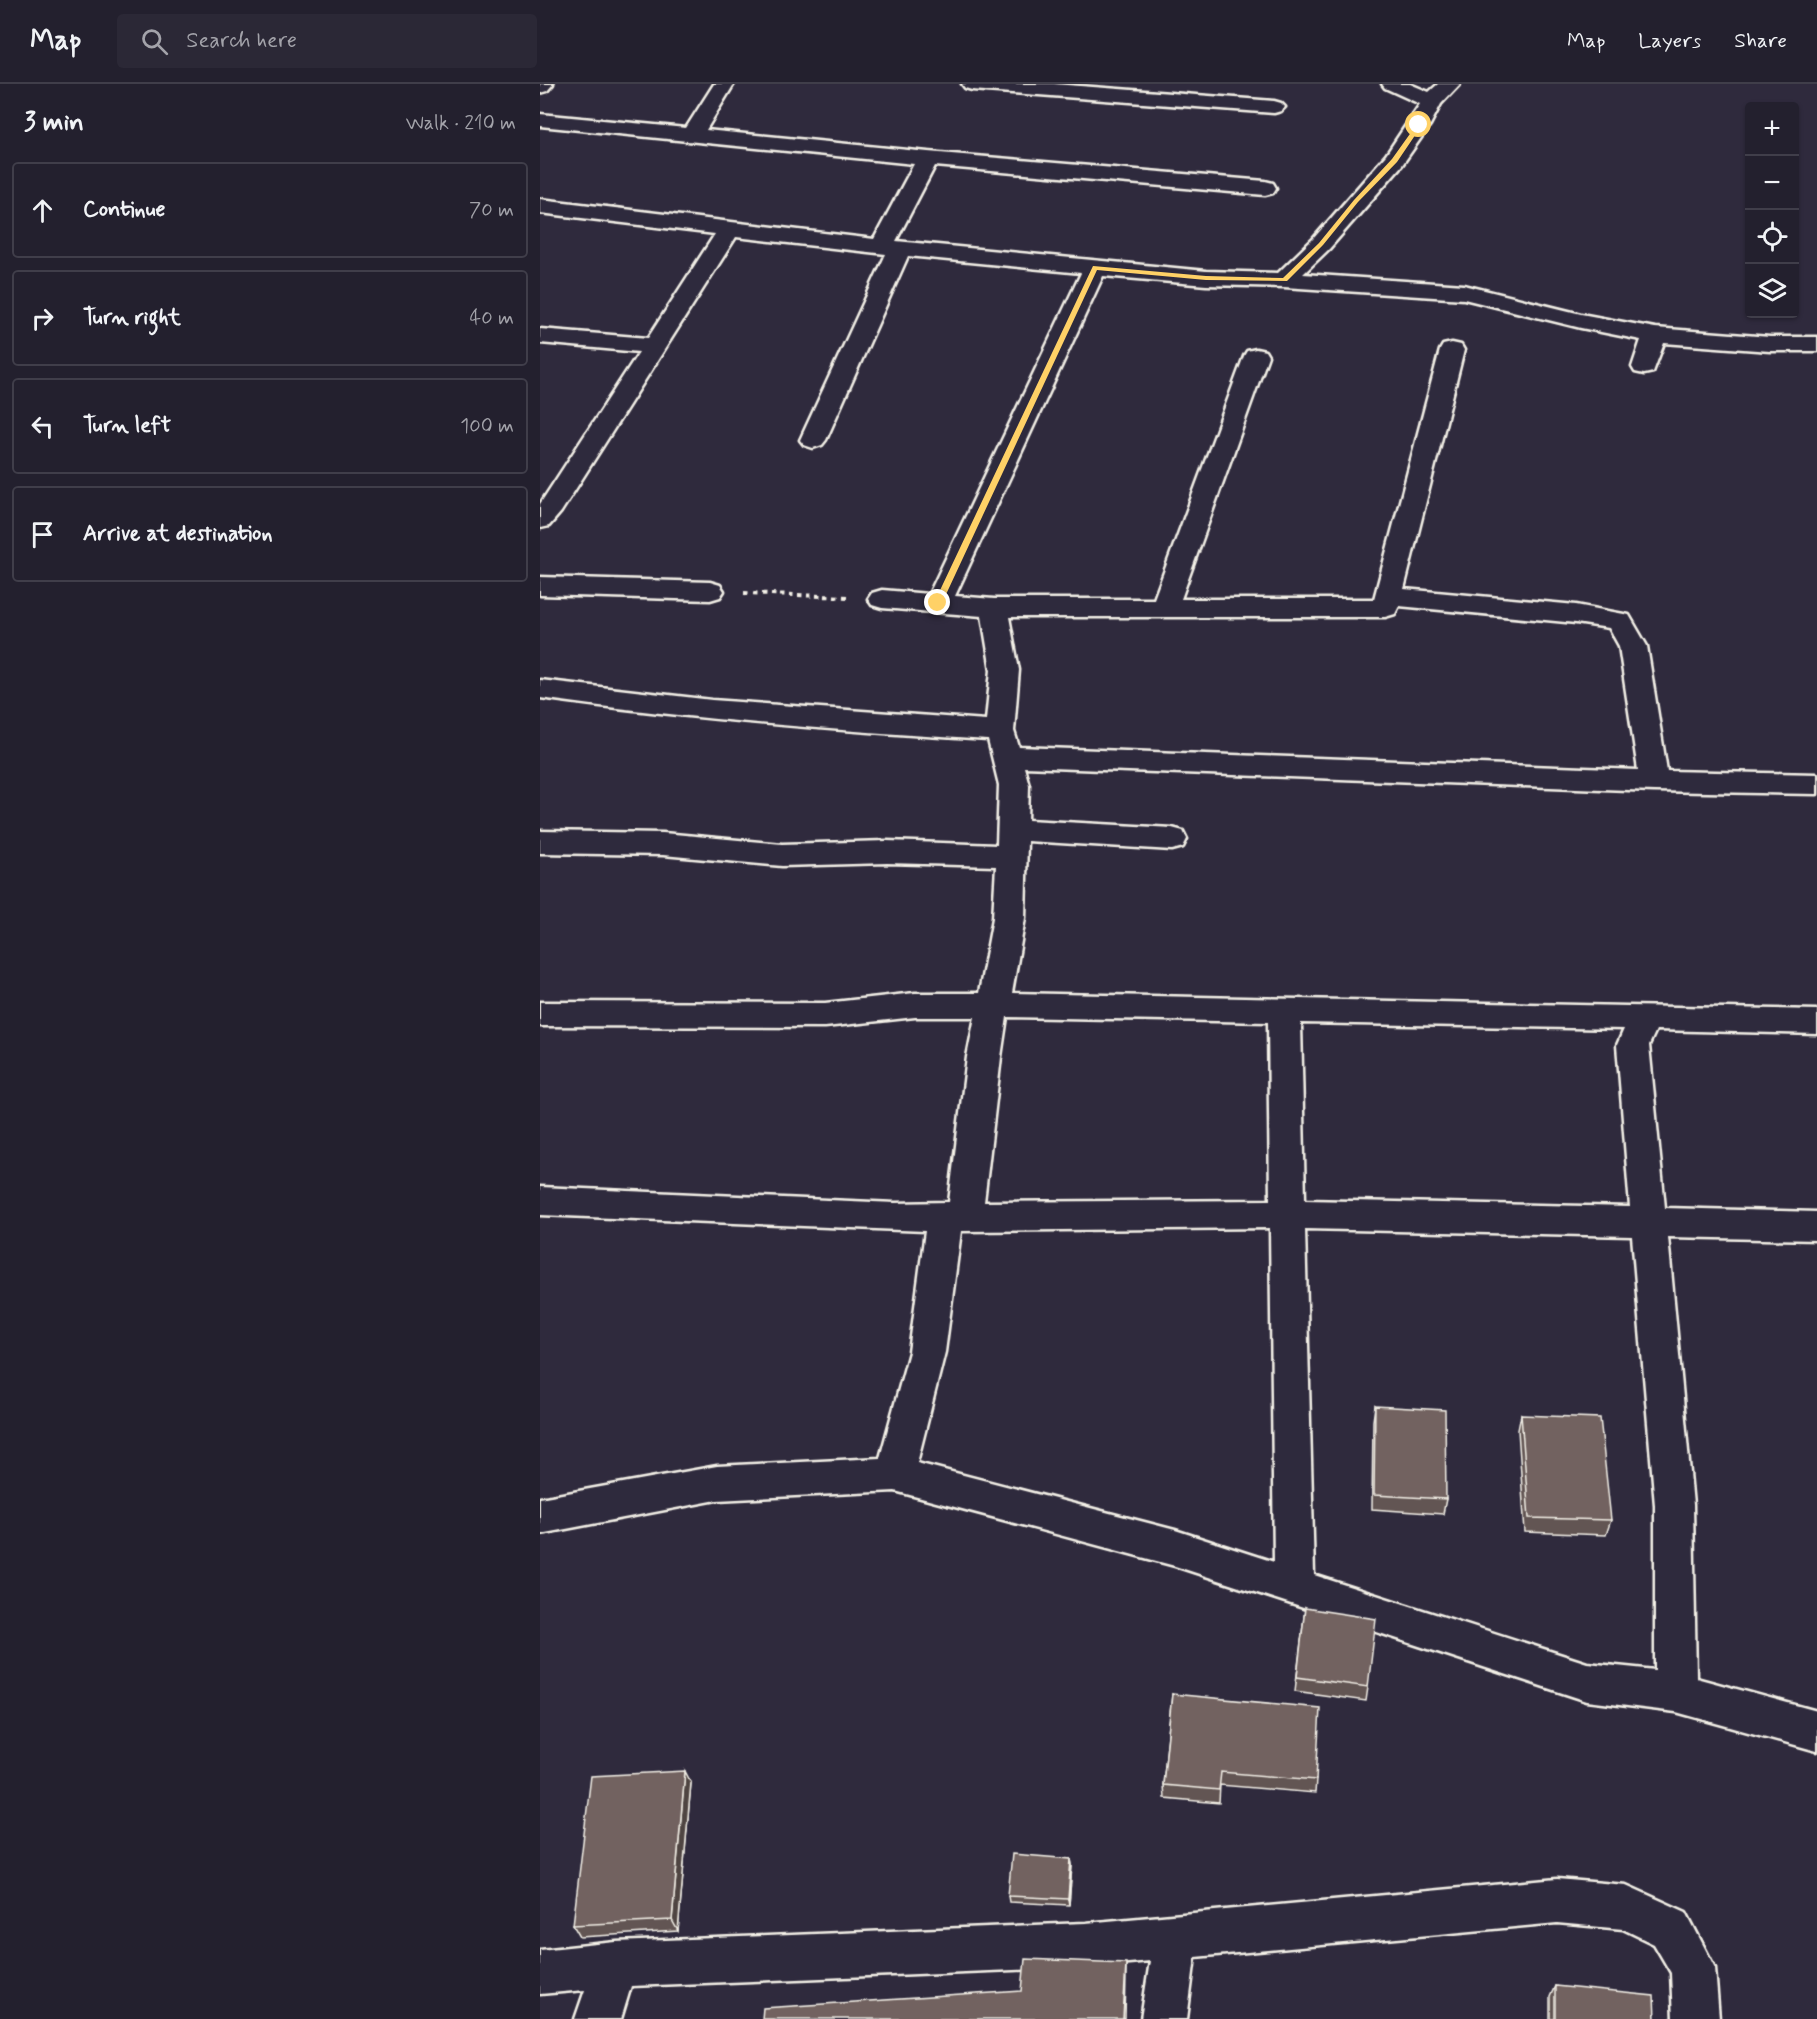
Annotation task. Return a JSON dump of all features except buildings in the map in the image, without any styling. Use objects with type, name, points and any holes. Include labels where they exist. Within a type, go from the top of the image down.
[{"type":"street","points":[[692,136],[724,84]]},
{"type":"street","points":[[972,84],[1274,107]]},
{"type":"street","points":[[1392,84],[1432,101]]},
{"type":"street","points":[[1284,280],[1321,244],[1394,160],[1419,125],[1432,101],[1450,84]]},
{"type":"street","points":[[540,120],[928,159],[1265,188]]},
{"type":"street","points":[[813,440],[928,159]]},
{"type":"street","points":[[540,206],[730,230],[1095,268],[1206,278],[1284,280],[1464,292],[1581,321],[1655,335],[1770,344],[1817,344]]},
{"type":"street","points":[[540,520],[548,512],[600,433],[730,230]]},
{"type":"street","points":[[938,603],[1095,268]]},
{"type":"street","points":[[1644,367],[1655,335]]},
{"type":"street","points":[[540,336],[654,346]]},
{"type":"street","points":[[882,598],[994,608],[1165,606],[1385,608],[1452,350]]},
{"type":"street","points":[[1165,606],[1256,356]]},
{"type":"street","points":[[540,586],[710,591]]},
{"type":"street","points":[[1388,596],[1576,614],[1619,621],[1633,646],[1654,780]]},
{"type":"street","points":[[895,1474],[927,1352],[955,1216],[1009,918],[1014,785],[1003,743],[1005,670],[994,608]]},
{"type":"street","points":[[540,689],[649,705],[773,716],[1003,743],[1654,780],[1816,785]]},
{"type":"street","points":[[540,842],[663,844],[782,855],[887,852],[1011,843],[1172,839]]},
{"type":"street","points":[[540,1014],[825,1016],[915,1005],[993,1005],[1817,1022]]},
{"type":"street","points":[[1284,1011],[1294,1587]]},
{"type":"street","points":[[1644,1017],[1633,1045],[1674,1505],[1676,1692]]},
{"type":"street","points":[[540,1201],[896,1217],[1289,1214],[1817,1226]]},
{"type":"street","points":[[540,1516],[717,1483],[895,1474],[1175,1548],[1587,1682],[1676,1692],[1817,1731]]},
{"type":"street","points":[[540,1972],[616,1964],[1074,1945],[1557,1901],[1626,1907],[1670,1928],[1693,1968],[1696,2019]]},
{"type":"street","points":[[1164,2019],[1176,1937]]},
{"type":"street","points":[[598,2019],[616,1964]]},
{"type":"path","points":[[710,591],[882,598]]},
{"type":"route","points":[[938,603],[1095,268],[1206,278],[1284,280],[1321,244],[1394,160],[1419,125]]}]
